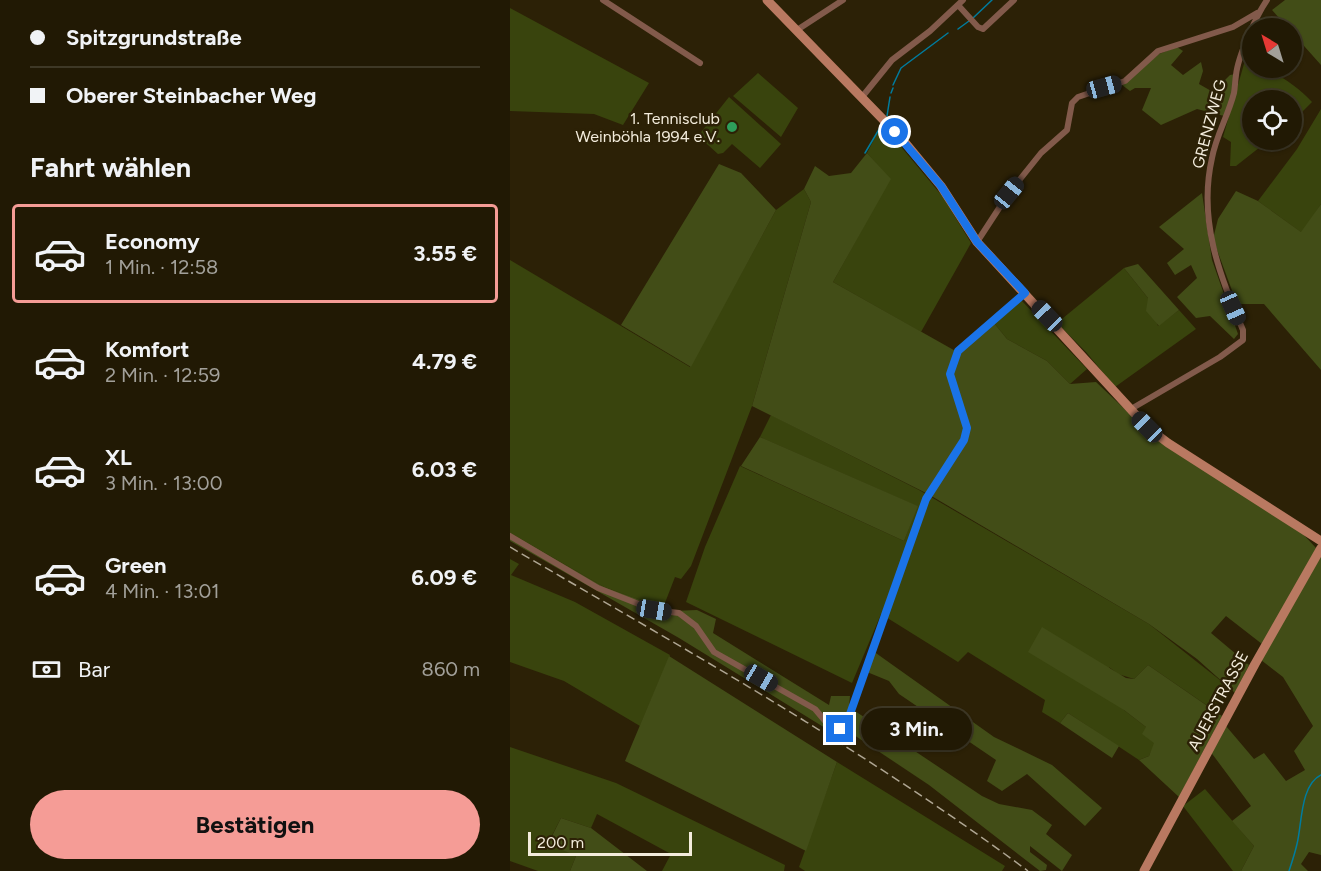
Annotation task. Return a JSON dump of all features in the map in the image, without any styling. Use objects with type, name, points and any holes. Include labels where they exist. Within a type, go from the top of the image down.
[{"type":"street","points":[[603,0],[700,63]]},
{"type":"street","points":[[766,0],[862,97],[934,178],[977,242],[1131,409],[1168,443],[1321,542]]},
{"type":"street","points":[[797,30],[843,0]]},
{"type":"street","points":[[862,97],[892,60],[960,2],[978,27],[983,29],[1014,0]]},
{"type":"street","name":"GRENZWEG","points":[[1131,409],[1225,354],[1243,340],[1243,330],[1210,243],[1206,204],[1212,158],[1227,117],[1236,84],[1236,74],[1259,11],[1267,0]]},
{"type":"street","points":[[977,242],[1015,185],[1041,153],[1067,130],[1072,103],[1078,97],[1125,81],[1158,51],[1233,27],[1259,11]]},
{"type":"street","points":[[510,536],[598,588],[654,610],[679,613],[696,626],[714,652],[815,709],[836,734],[850,714],[926,499],[964,440],[967,428],[950,374],[958,351],[1025,293]]},
{"type":"street","name":"AUERSTRASSE","points":[[1144,871],[1260,654],[1321,548]]},
{"type":"green space","points":[[1285,0],[1321,0],[1321,65],[1302,44],[1302,18],[1279,18],[1272,10]]},
{"type":"green space","points":[[510,8],[649,83],[623,125],[594,114],[510,111]]},
{"type":"green space","points":[[1177,47],[1183,51],[1171,65],[1183,75],[1201,62],[1203,71],[1199,84],[1213,92],[1230,75],[1236,74],[1228,117],[1197,109],[1161,125],[1142,110],[1151,88],[1135,88],[1130,91],[1122,85],[1159,54]]},
{"type":"green space","points":[[1242,71],[1242,78],[1282,78],[1300,90],[1242,90],[1242,150],[1256,150],[1236,166],[1230,166],[1231,142],[1223,137]]},
{"type":"green space","points":[[758,73],[798,108],[781,137],[733,96]]},
{"type":"green space","points":[[1302,92],[1312,102],[1302,112]]},
{"type":"green space","name":"1. Tennisclub Weinböhla 1994 e.V.","points":[[729,97],[781,144],[760,168],[732,144],[723,153],[718,154],[698,136]]},
{"type":"green space","points":[[1321,109],[1321,204],[1302,233],[1258,201],[1296,150],[1302,150],[1302,141]]},
{"type":"green space","points":[[882,124],[943,197],[971,243],[921,332],[833,282],[890,179],[867,153]]},
{"type":"green space","points":[[867,153],[891,179],[833,282],[959,353],[994,323],[1007,339],[1047,361],[1070,384],[1096,382],[1150,433],[1302,533],[1317,549],[1262,644],[1226,616],[1211,633],[1249,665],[1235,693],[1197,659],[1149,624],[928,494],[752,406],[811,202],[804,189],[815,166],[829,176],[851,173]]},
{"type":"green space","points":[[719,164],[741,173],[776,210],[691,367],[621,325]]},
{"type":"green space","points":[[804,189],[811,202],[752,406],[691,566],[681,579],[675,577],[663,608],[604,587],[510,533],[510,260],[690,367],[776,210]]},
{"type":"green space","points":[[1236,191],[1258,201],[1301,232],[1321,204],[1321,370],[1264,304],[1237,304],[1213,239],[1218,219]]},
{"type":"green space","points":[[1202,193],[1212,260],[1238,334],[1234,339],[1210,316],[1196,318],[1177,297],[1197,278],[1191,265],[1175,275],[1167,263],[1184,249],[1159,227]]},
{"type":"green space","points":[[1138,264],[1179,310],[1159,326],[1146,311],[1148,298],[1124,268]]},
{"type":"green space","points":[[1124,268],[1148,298],[1158,326],[1179,310],[1196,329],[1115,387],[1086,352],[1057,323]]},
{"type":"green space","points":[[1021,300],[1087,369],[1070,384],[1047,361],[1007,339],[994,323]]},
{"type":"green space","points":[[771,415],[919,490],[1149,624],[1230,688],[1215,711],[1148,665],[1134,679],[1118,674],[1109,667],[1124,710],[1146,727],[1155,743],[1149,756],[1139,760],[1068,713],[1060,723],[1042,712],[1045,700],[968,652],[958,662],[881,614],[852,683],[686,602],[705,547],[740,466],[904,541],[917,506],[760,437]]},
{"type":"green space","points":[[760,437],[918,506],[904,541],[741,466]]},
{"type":"green space","points":[[510,533],[604,587],[672,611],[697,610],[716,619],[713,633],[829,705],[831,696],[850,696],[849,707],[982,796],[999,804],[1032,810],[1052,825],[1046,834],[1072,855],[1062,871],[1030,846],[1030,852],[1047,865],[1046,870],[1040,871],[929,785],[854,735],[840,730],[830,731],[679,638],[510,541]]},
{"type":"green space","points":[[1321,556],[1321,855],[1309,852],[1301,864],[1308,871],[1241,871],[1254,846],[1232,821],[1251,806],[1210,751],[1226,726],[1254,759],[1264,753],[1286,781],[1305,770],[1294,751],[1313,726],[1283,677],[1261,660]]},
{"type":"green space","points":[[510,559],[519,564],[511,575],[575,602],[670,655],[640,726],[564,681],[510,662]]},
{"type":"green space","points":[[1042,627],[1126,678],[1134,679],[1148,665],[1222,716],[1179,797],[1139,760],[1149,756],[1154,743],[1142,734],[1146,727],[1124,710],[1028,652]]},
{"type":"green space","points":[[873,651],[994,737],[1052,765],[1102,808],[1085,826],[1027,774],[1002,791],[987,781],[996,760],[899,694],[889,681],[867,672]]},
{"type":"green space","points":[[669,656],[837,762],[806,851],[625,761]]},
{"type":"green space","points":[[1068,713],[1119,746],[1112,758],[1060,723]]},
{"type":"green space","points":[[510,747],[616,783],[785,865],[784,871],[662,871],[671,854],[597,814],[591,828],[561,818],[548,843],[576,856],[570,871],[538,871],[510,861]]},
{"type":"green space","points":[[837,762],[1005,866],[1002,871],[805,871],[799,867]]},
{"type":"green space","points":[[1205,789],[1254,846],[1241,871],[1233,871],[1183,806]]},
{"type":"green space","points":[[561,818],[591,828],[647,871],[570,871],[576,856],[548,844]]},
{"type":"waterway","points":[[973,18],[992,0]]},
{"type":"waterway","points":[[958,29],[969,21]]},
{"type":"waterway","points":[[893,85],[901,68],[948,33]]},
{"type":"waterway","points":[[891,93],[893,88]]},
{"type":"waterway","points":[[887,116],[890,97]]},
{"type":"waterway","points":[[865,153],[881,126]]},
{"type":"waterway","points":[[1289,871],[1297,844],[1305,796],[1314,780],[1321,775]]},
{"type":"railway","points":[[510,547],[838,742],[903,783],[1028,871]]},
{"type":"place","name":"1. Tennisclub Weinböhla 1994 e.V.","points":[[732,127]]},
{"type":"route","points":[[840,729],[850,714],[926,499],[964,440],[967,428],[950,374],[958,351],[1025,293],[977,242],[941,186],[895,132]]}]
